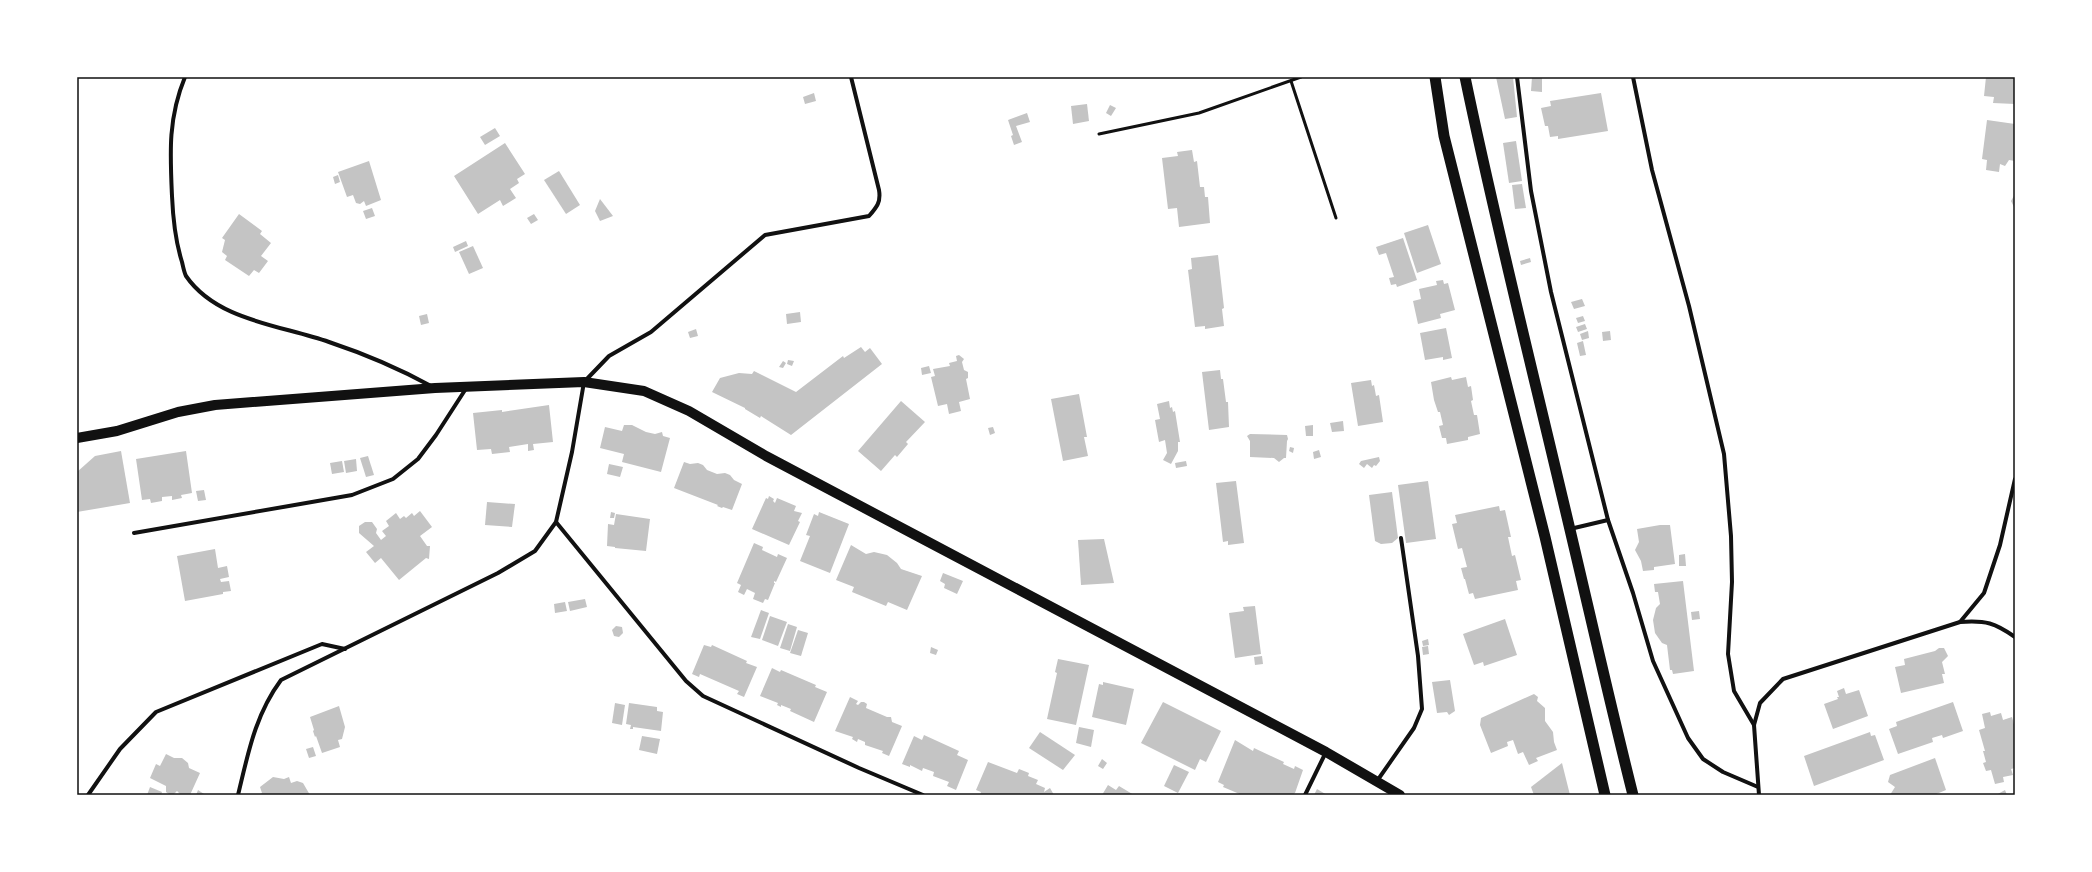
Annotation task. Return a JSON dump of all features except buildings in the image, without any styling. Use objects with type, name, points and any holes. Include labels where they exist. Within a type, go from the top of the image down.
[{"type":"highway","points":[[1435,77],[1444,136],[1534,493],[1605,795]]},
{"type":"highway","points":[[1465,77],[1489,190],[1570,529],[1603,678],[1633,795]]},
{"type":"main road","points":[[77,438],[117,431],[178,412],[215,405],[435,388],[584,382],[644,391],[689,411],[766,456],[1326,752],[1400,795]]},
{"type":"street","points":[[185,77],[174,107],[171,124],[171,183],[176,246],[185,274],[192,283],[218,306],[245,317],[306,334],[363,354],[401,369],[435,388]]},
{"type":"street","points":[[238,795],[251,740],[273,690],[281,680],[498,573],[535,551],[556,522],[572,452],[584,382],[609,356],[652,332],[764,235],[869,216],[878,206],[880,198],[879,190],[851,77]]},
{"type":"street","points":[[1517,77],[1530,191],[1564,344],[1608,520],[1633,593],[1652,661],[1688,738],[1703,759],[1723,772],[1758,787]]},
{"type":"street","points":[[1633,77],[1652,170],[1689,306],[1724,454],[1731,536],[1732,582],[1728,654],[1734,691],[1754,725]]},
{"type":"street","points":[[134,533],[352,495],[393,479],[418,459],[436,435],[467,387]]},
{"type":"street","points":[[1960,622],[1984,593],[2000,545],[2015,479]]},
{"type":"street","points":[[1570,529],[1608,520]]},
{"type":"street","points":[[556,522],[686,681],[703,696],[859,768],[923,795]]},
{"type":"street","points":[[1377,781],[1414,728],[1422,709],[1418,656],[1401,538]]},
{"type":"street","points":[[1759,795],[1754,725],[1760,703],[1783,679],[1960,622],[1979,621],[1999,626],[2015,638]]},
{"type":"street","points":[[88,795],[120,749],[156,712],[322,644],[345,649]]},
{"type":"street","points":[[1305,795],[1326,752]]},
{"type":"lane","points":[[1099,134],[1199,113],[1301,77]]},
{"type":"lane","points":[[1290,81],[1336,218]]}]
